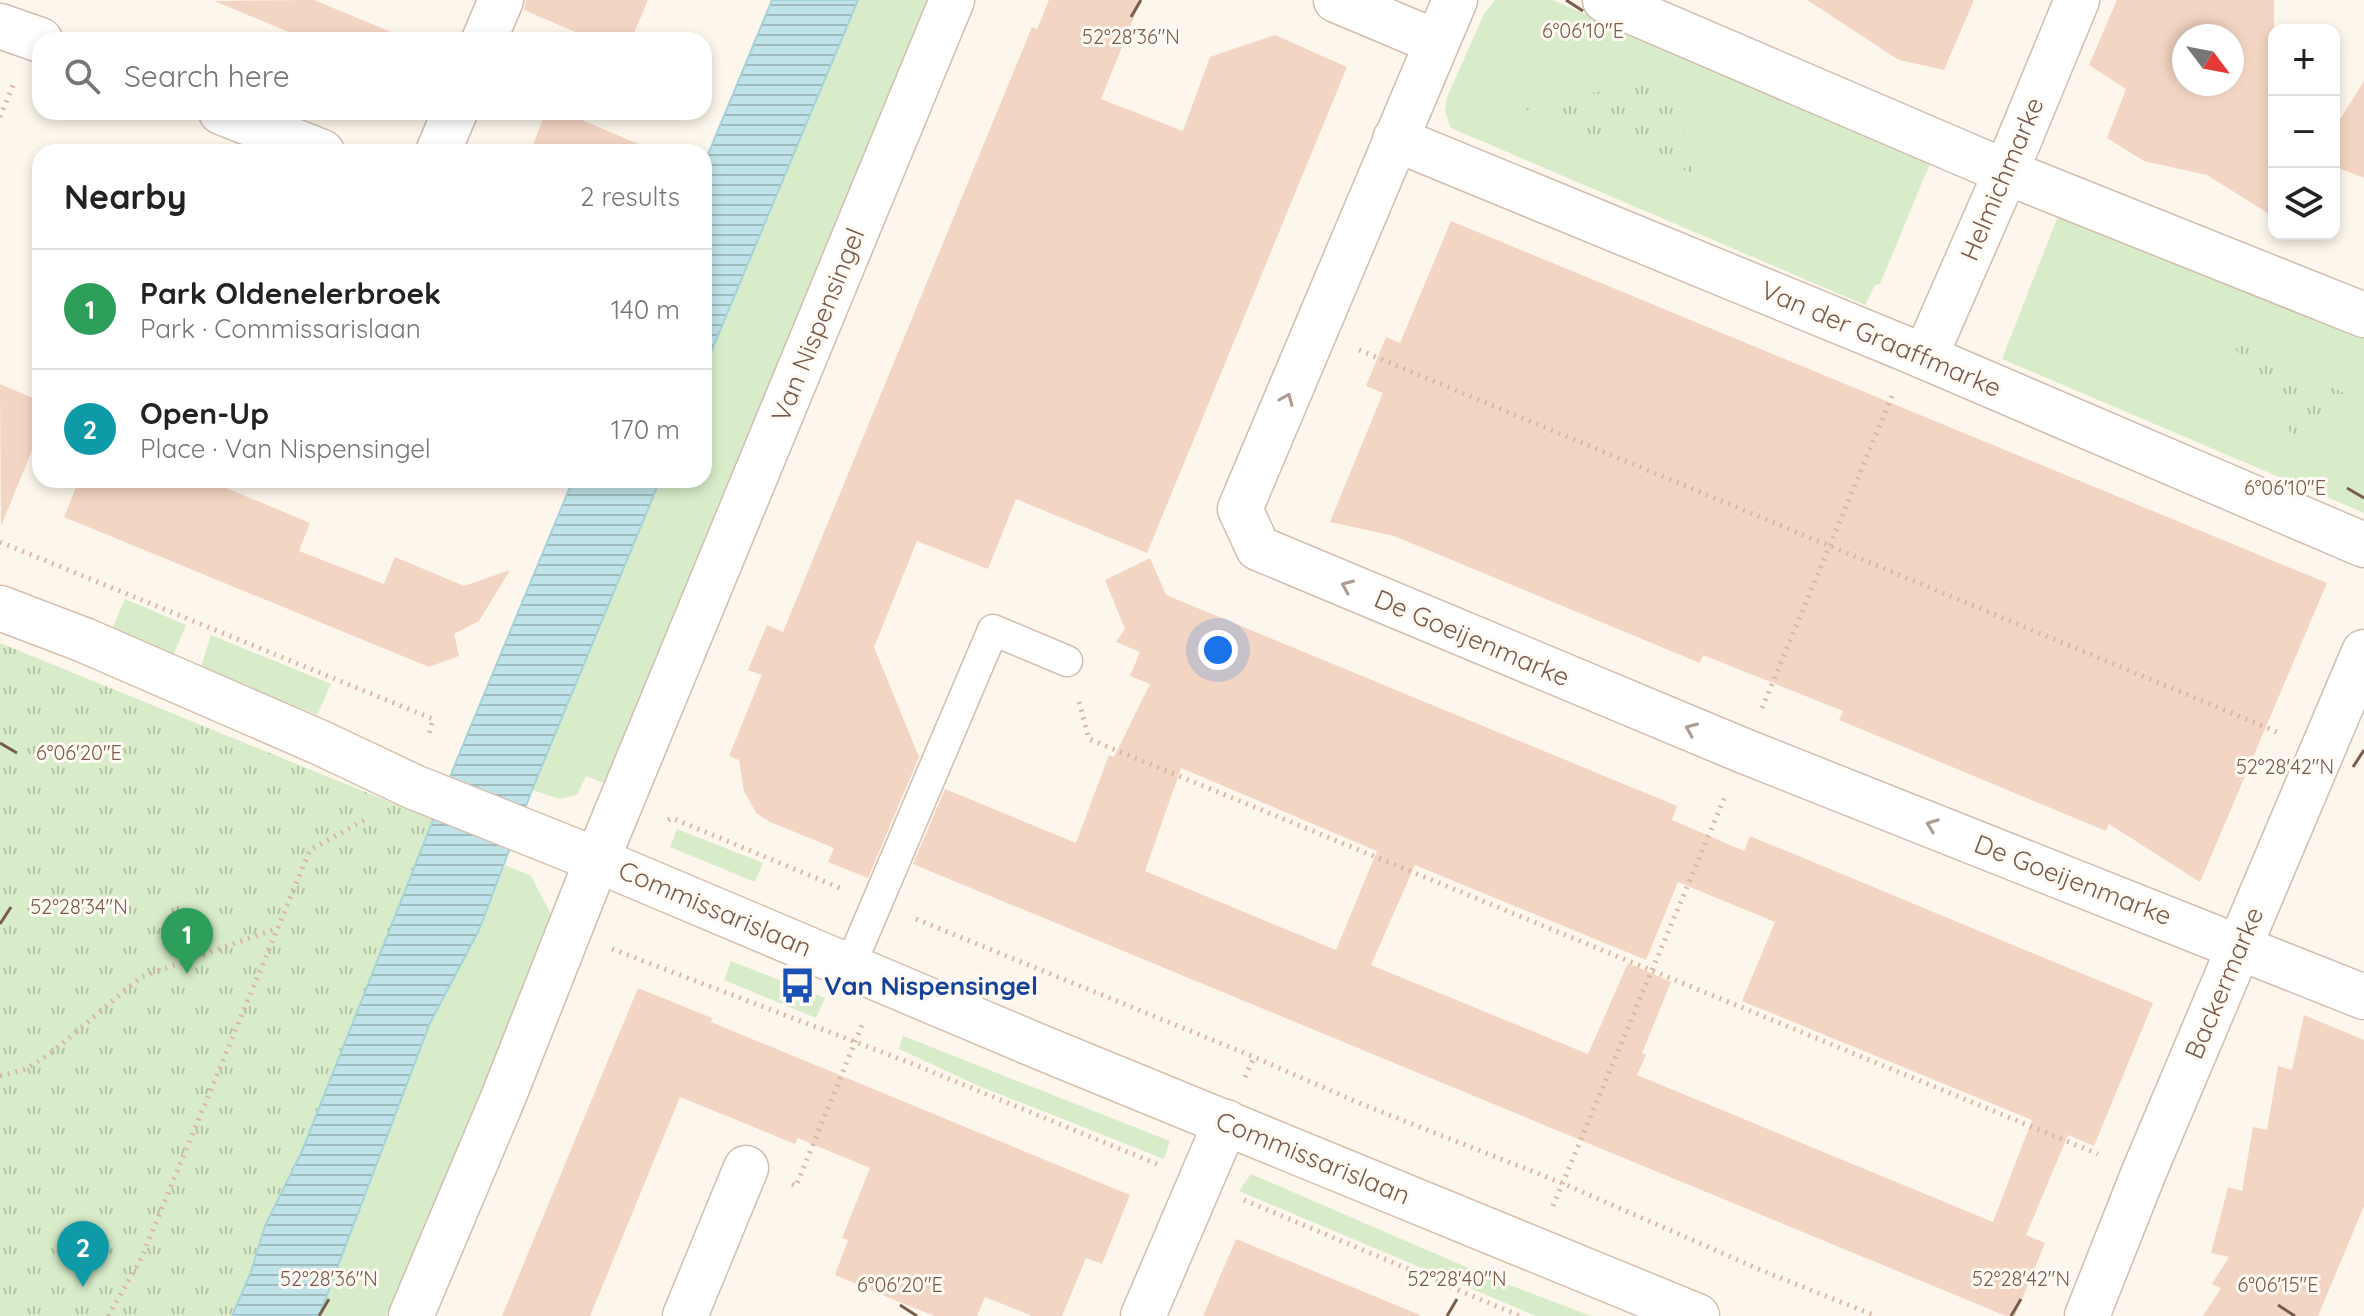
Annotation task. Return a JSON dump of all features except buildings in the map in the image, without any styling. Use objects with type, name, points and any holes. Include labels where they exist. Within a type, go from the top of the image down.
[{"type":"street","points":[[487,32],[501,0]]},
{"type":"street","name":"Van Nispensingel","points":[[411,1316],[952,0]]},
{"type":"street","points":[[1336,0],[1436,42]]},
{"type":"street","name":"De Goeijenmarke","points":[[1455,0],[1240,509],[1258,548],[1744,751],[2364,997]]},
{"type":"street","points":[[1605,0],[2006,172],[2364,315]]},
{"type":"street","name":"Helmichmarke","points":[[1918,354],[2006,172],[2077,0]]},
{"type":"street","points":[[0,26],[32,37]]},
{"type":"street","points":[[241,120],[302,144]]},
{"type":"street","points":[[441,144],[452,120]]},
{"type":"street","name":"Van der Graaffmarke","points":[[1395,139],[1918,354],[2364,545]]},
{"type":"street","name":"Commissarislaan","points":[[0,608],[84,640],[414,787],[1697,1316]]},
{"type":"street","name":"Backermarke","points":[[2087,1316],[2144,1172],[2364,652]]},
{"type":"street","points":[[1143,1316],[1226,1122]]},
{"type":"street","points":[[685,1316],[746,1168]]},
{"type":"lane","points":[[866,973],[876,902],[993,630],[1067,661]]},
{"type":"path","points":[[1315,331],[2322,751]]},
{"type":"path","points":[[1534,1249],[1830,545],[1918,354]]},
{"type":"path","points":[[0,542],[433,719],[414,787],[358,825],[310,850],[140,1261],[108,1316]]},
{"type":"path","points":[[1067,661],[1089,739],[2144,1172]]},
{"type":"path","points":[[597,860],[672,818],[1359,1103],[1562,1183],[1763,1271],[1876,1316]]},
{"type":"path","points":[[0,1076],[26,1069],[51,1053],[141,977],[276,929]]},
{"type":"path","points":[[608,948],[913,1064],[1520,1316]]},
{"type":"path","points":[[746,1168],[796,1186],[854,1043],[866,973]]},
{"type":"green space","points":[[858,0],[931,0],[607,784],[586,776],[577,795],[560,799],[532,790],[657,488],[712,488],[712,350]]},
{"type":"green space","points":[[1495,0],[1552,0],[1928,156],[1931,161],[1880,284],[1875,285],[1865,305],[1451,128],[1445,112],[1447,97],[1484,14]]},
{"type":"green space","points":[[1673,75],[1692,173],[1524,109]]},
{"type":"green space","points":[[2060,211],[2364,334],[2364,513],[2002,359]]},
{"type":"green space","points":[[2223,330],[2359,401],[2296,440]]},
{"type":"green space","points":[[125,599],[186,625],[172,658],[111,631]]},
{"type":"green space","points":[[211,635],[331,684],[317,715],[201,667]]},
{"type":"green space","points":[[0,643],[434,820],[302,1151],[265,1226],[251,1272],[232,1316],[0,1316]]},
{"type":"green space","points":[[677,829],[763,863],[755,882],[670,847]]},
{"type":"green space","points":[[505,865],[531,876],[553,918],[386,1316],[319,1316],[430,1023],[479,930]]},
{"type":"green space","points":[[731,961],[825,998],[816,1018],[724,980]]},
{"type":"green space","points":[[903,1036],[1170,1141],[1164,1159],[979,1086],[899,1049]]},
{"type":"green space","points":[[1251,1174],[1494,1279],[1591,1316],[1536,1316],[1239,1191]]},
{"type":"water","points":[[772,0],[858,0],[712,350],[712,145]]},
{"type":"water","points":[[570,488],[657,488],[532,790],[479,930],[430,1023],[319,1316],[232,1316],[251,1272],[265,1226],[302,1151],[458,757]]},
{"type":"place","name":"Park Oldenelerbroek","points":[[187,974]]},
{"type":"place","name":"Van Nispensingel","points":[[798,986]]},
{"type":"place","name":"Open-Up","points":[[83,1287]]}]
